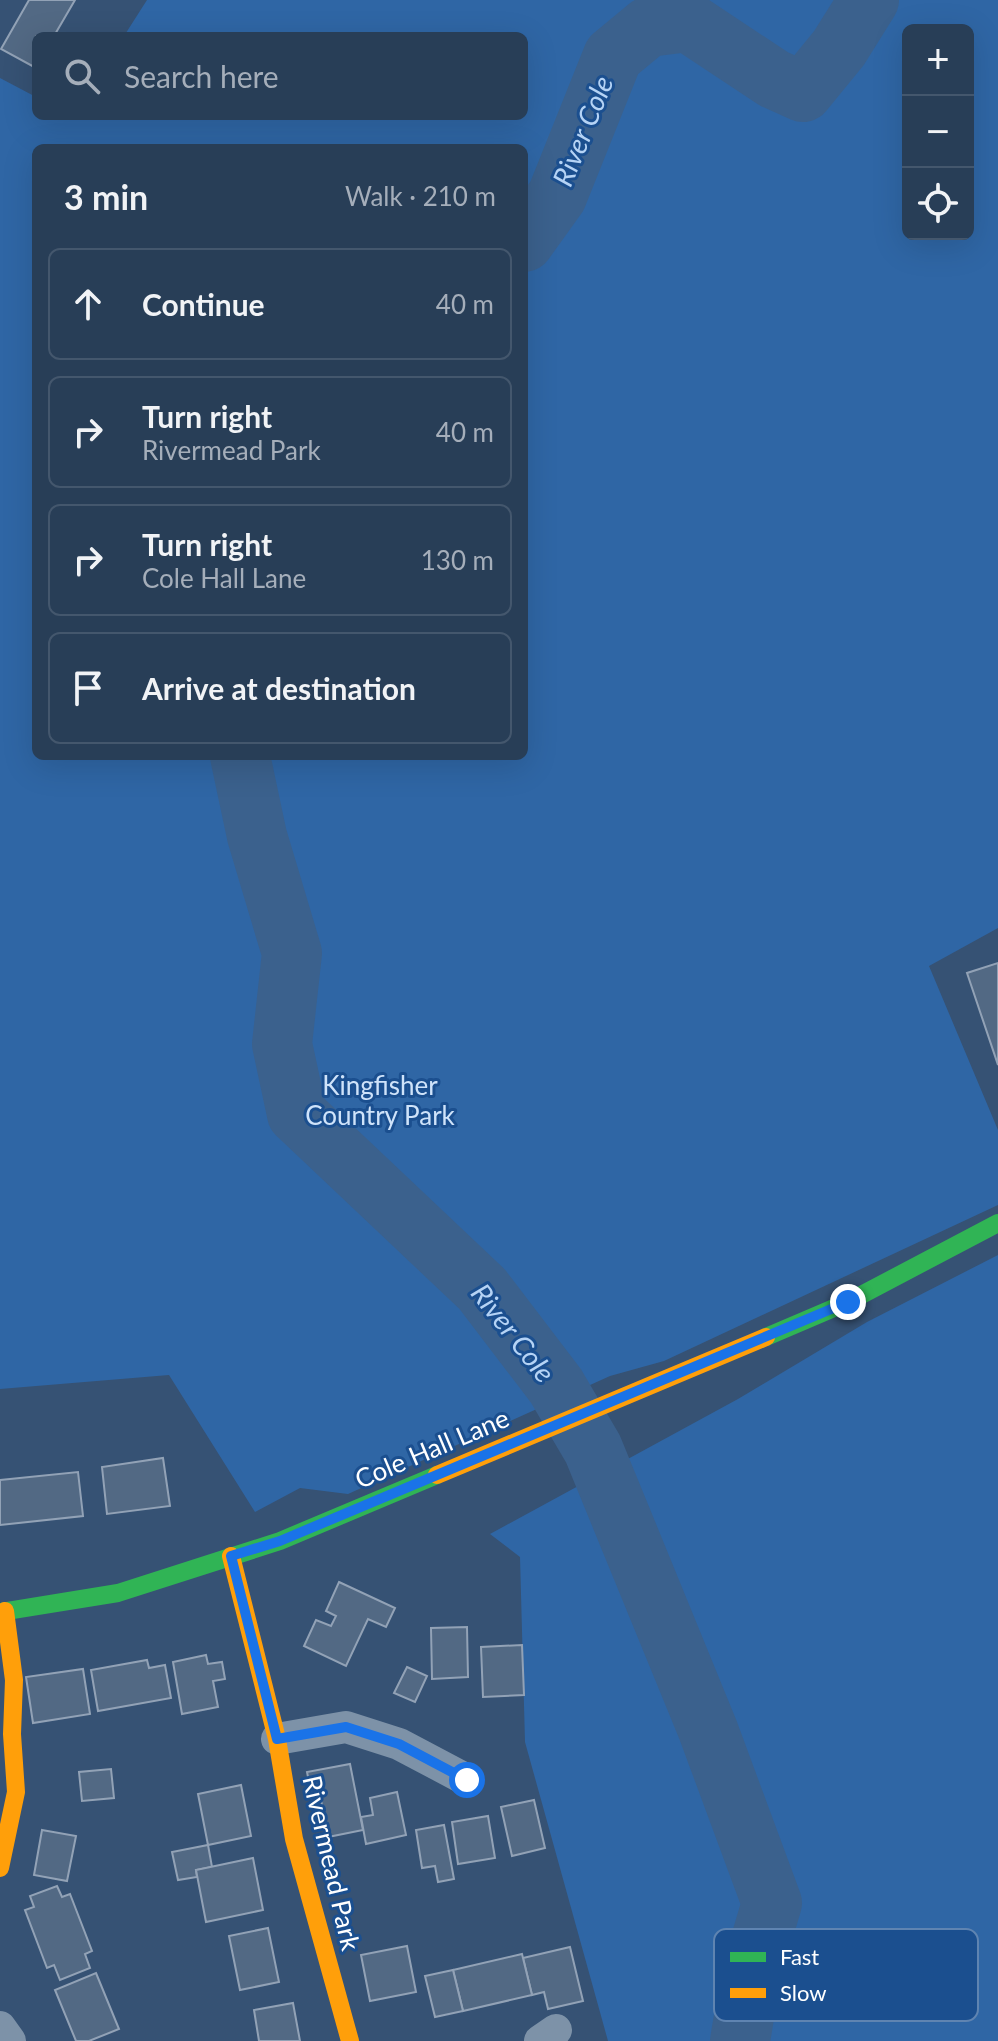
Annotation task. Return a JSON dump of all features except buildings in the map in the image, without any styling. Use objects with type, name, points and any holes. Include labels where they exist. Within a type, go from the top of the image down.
[{"type":"street","name":"Cole Hall Lane","points":[[3,1612],[118,1593],[280,1541],[848,1302],[998,1223]]},
{"type":"street","name":"Rivermead Park","points":[[231,1556],[277,1739],[294,1839],[350,2041]]},
{"type":"street","points":[[0,1868],[16,1792],[12,1734],[14,1680],[3,1612]]},
{"type":"street","points":[[277,1739],[346,1727],[399,1744],[467,1780]]},
{"type":"street","points":[[0,2027],[10,2041]]},
{"type":"green space","name":"Kingfisher Country Park","points":[[147,0],[998,0],[998,928],[929,966],[998,1130],[998,1205],[664,1361],[610,1376],[348,1494],[300,1488],[255,1512],[169,1375],[0,1389],[0,78],[32,95],[32,120],[528,120],[528,32],[127,32]]},
{"type":"green space","points":[[998,1255],[998,2041],[608,2041],[525,1742],[520,1557],[490,1534],[738,1399],[867,1322]]},
{"type":"waterway","name":"River Cole","points":[[528,236],[557,196],[613,56],[648,27],[688,22],[774,79],[803,92],[839,48],[869,0]]},
{"type":"waterway","name":"River Cole","points":[[241,760],[257,836],[292,953],[282,1044],[297,1114],[482,1289],[556,1386],[593,1449],[708,1730],[772,1903],[764,1929]]},
{"type":"waterway","name":"River Cole","points":[[740,2041],[743,2021]]},
{"type":"traffic: fast","points":[[766,1337],[848,1302],[998,1223]]},
{"type":"traffic: fast","points":[[0,1612],[118,1593],[280,1541],[437,1475]]},
{"type":"traffic: slow","points":[[437,1475],[766,1337]]},
{"type":"traffic: slow","points":[[231,1556],[277,1739],[294,1839],[350,2041]]},
{"type":"traffic: slow","points":[[0,1868],[16,1792],[12,1734],[14,1680],[5,1611]]},
{"type":"route","points":[[467,1780],[399,1744],[346,1727],[277,1739],[231,1556],[280,1541],[848,1302]]}]
